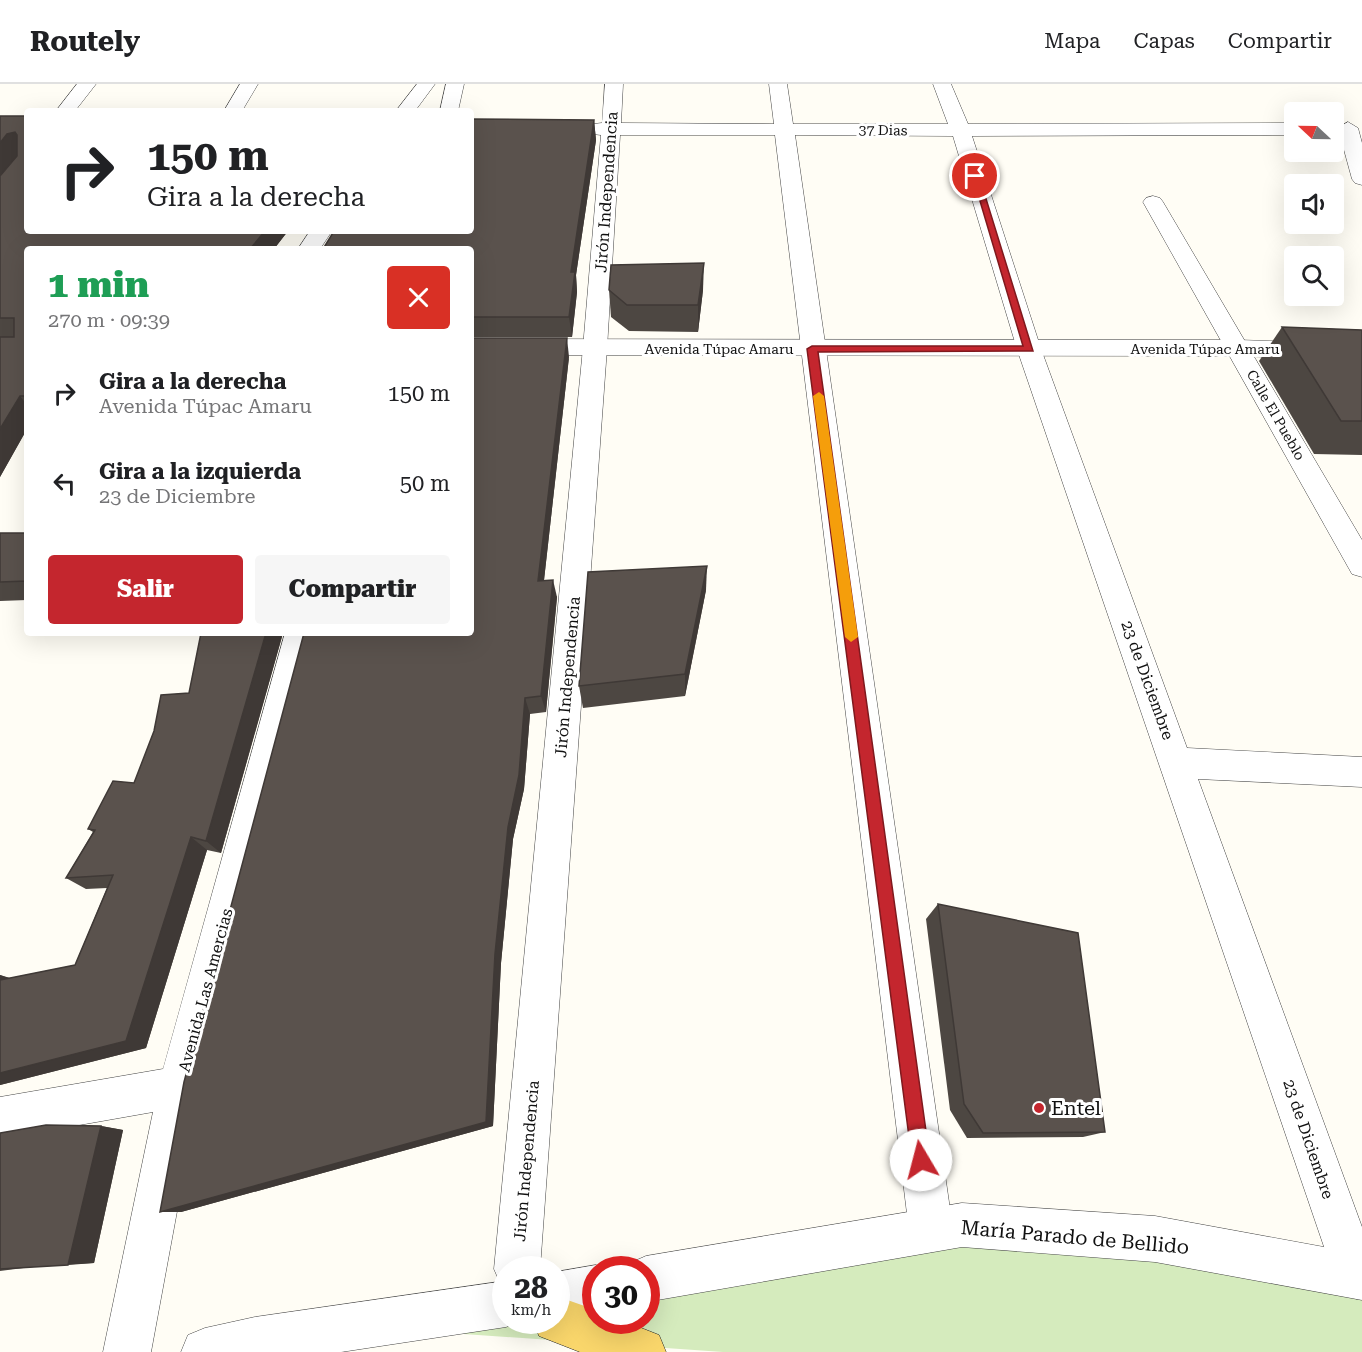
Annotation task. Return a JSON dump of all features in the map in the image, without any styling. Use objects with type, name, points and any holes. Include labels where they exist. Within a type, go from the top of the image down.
[{"type":"main road","points":[[570,1324],[642,1352]]},
{"type":"street","points":[[67,108],[87,84]]},
{"type":"street","points":[[235,108],[249,84]]},
{"type":"street","points":[[407,108],[426,84]]},
{"type":"street","points":[[450,108],[455,84]]},
{"type":"street","name":"Jirón Independencia","points":[[518,1256],[595,348],[614,84]]},
{"type":"street","points":[[778,84],[931,1230]]},
{"type":"street","name":"23 de Diciembre","points":[[942,84],[961,132],[1029,349],[1360,1277]]},
{"type":"street","points":[[1348,126],[1362,179]]},
{"type":"street","name":"37 Dias","points":[[576,129],[961,132],[1284,129]]},
{"type":"street","name":"Calle El Pueblo","points":[[1153,202],[1362,566]]},
{"type":"street","name":"Avenida Túpac Amaru","points":[[474,347],[1238,348],[1362,352]]},
{"type":"street","name":"Avenida Las Amercias","points":[[127,1352],[179,1087],[300,636]]},
{"type":"street","points":[[1177,763],[1362,771]]},
{"type":"street","points":[[0,1118],[179,1087]]},
{"type":"street","name":"María Parado de Bellido","points":[[660,1277],[962,1225],[1155,1239],[1360,1277]]},
{"type":"street","points":[[204,1352],[255,1341],[492,1306]]},
{"type":"green space","points":[[968,1237],[1362,1288],[1362,1352],[723,1352],[406,1330],[492,1321],[492,1334],[570,1334],[570,1320],[582,1320],[582,1334],[660,1334],[660,1287]]},
{"type":"building","points":[[0,116],[24,116],[24,234],[262,234],[252,246],[24,246],[24,396],[20,396],[0,429],[0,337],[14,337],[14,318],[0,318],[0,176],[17,156],[17,135],[15,132],[7,134],[0,143]]},
{"type":"building","points":[[474,119],[594,120],[571,272],[575,272],[569,317],[474,317],[474,246],[325,246],[332,234],[474,234]]},
{"type":"building","points":[[704,263],[698,305],[627,305],[609,290],[611,265]]},
{"type":"building","points":[[1282,327],[1362,330],[1362,421],[1341,421]]},
{"type":"building","points":[[474,338],[567,338],[538,581],[553,580],[541,696],[525,698],[519,775],[508,827],[495,954],[486,1122],[160,1212],[184,1082],[303,636],[474,636]]},
{"type":"building","points":[[0,533],[24,533],[24,581],[0,582]]},
{"type":"building","points":[[707,566],[685,674],[579,686],[588,572]]},
{"type":"building","points":[[200,636],[265,636],[206,841],[191,837],[126,1041],[0,1073],[0,980],[75,965],[113,875],[66,878],[95,830],[88,829],[113,781],[134,783],[154,731],[161,695],[189,693]]},
{"type":"building","points":[[938,904],[1078,933],[1105,1132],[983,1133],[964,1104]]},
{"type":"building","points":[[46,1125],[101,1126],[68,1265],[0,1269],[0,1133]]},
{"type":"slow traffic","points":[[819,396],[851,637]]},
{"type":"place","name":"Entel","points":[[1039,1108]]},
{"type":"route","points":[[921,1160],[812,349],[1029,349],[975,176]]}]
